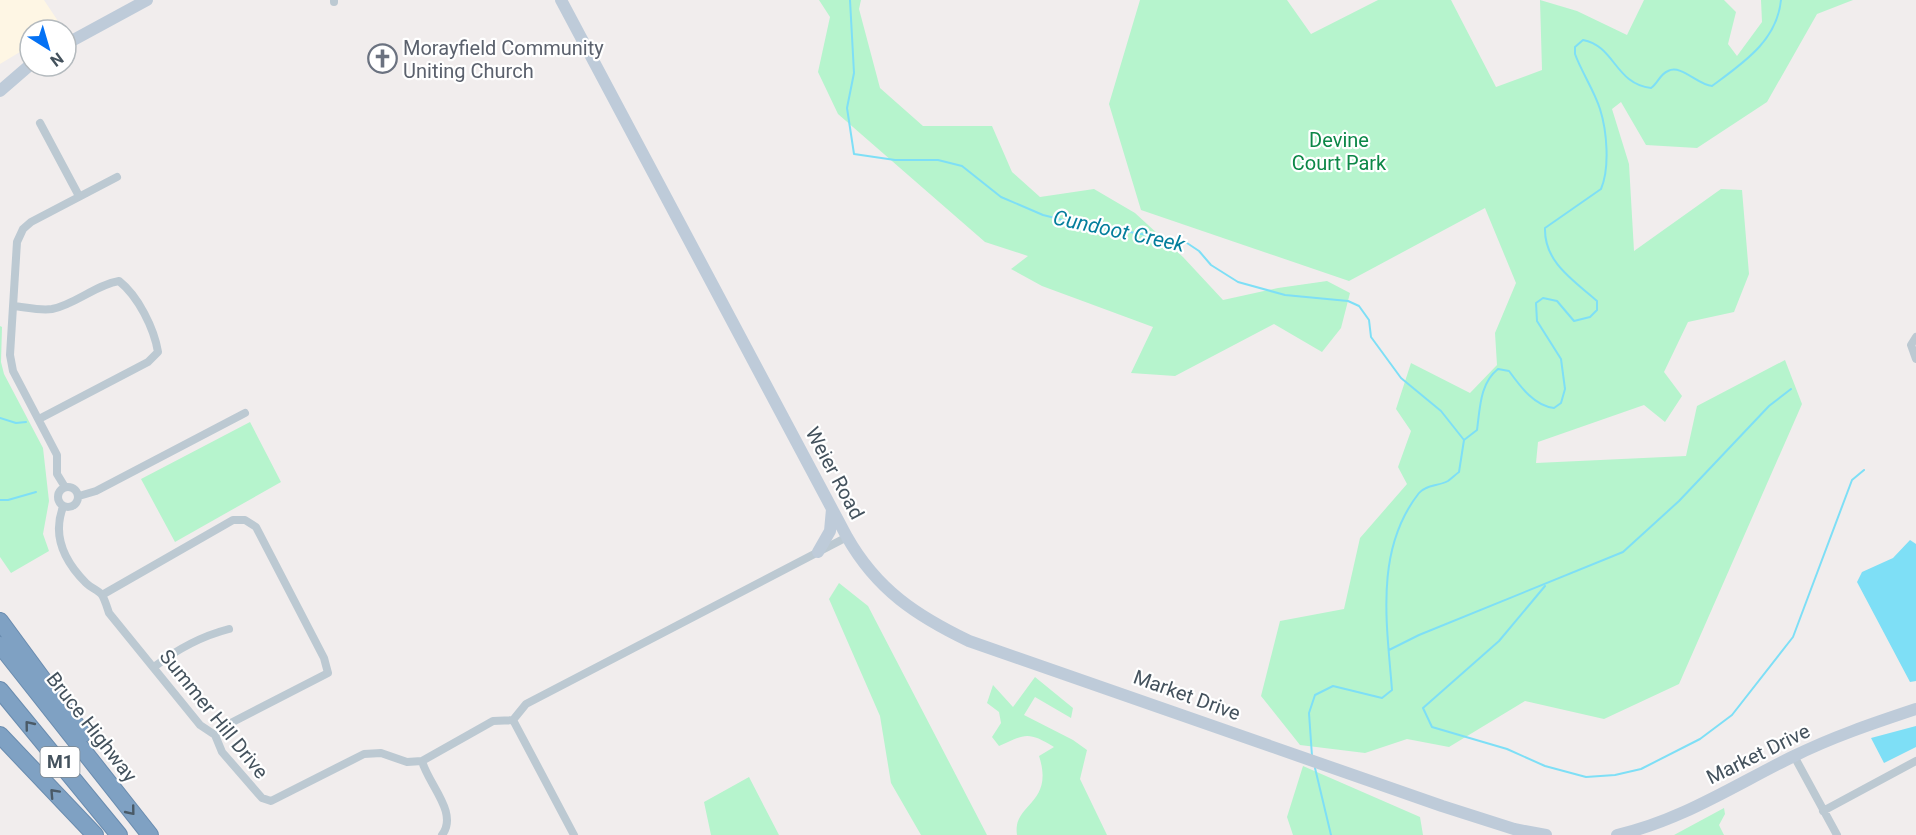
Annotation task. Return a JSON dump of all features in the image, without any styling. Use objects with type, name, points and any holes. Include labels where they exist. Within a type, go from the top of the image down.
[{"type":"highway","points":[[0,621],[104,761],[112,788]]},
{"type":"highway","name":"Bruce Highway","points":[[0,645],[150,835]]},
{"type":"highway","name":"M1","points":[[0,690],[119,835]]},
{"type":"highway","points":[[0,735],[94,835]]},
{"type":"street","points":[[78,37],[147,0]]},
{"type":"street","name":"Weier Road","points":[[513,720],[526,704],[847,537],[561,0]]},
{"type":"street","points":[[0,91],[18,75]]},
{"type":"street","points":[[40,123],[79,196]]},
{"type":"street","points":[[79,495],[74,489],[65,487],[57,474],[57,455],[13,370],[10,355],[17,242],[23,229],[117,177]]},
{"type":"street","points":[[13,306],[51,309],[67,304],[104,283],[119,280],[130,289],[156,339],[158,352],[147,362],[39,419]]},
{"type":"street","points":[[1916,337],[1911,345],[1916,359]]},
{"type":"street","points":[[79,495],[96,491],[245,413]]},
{"type":"street","points":[[65,487],[58,497],[63,507],[74,506],[79,495]]},
{"type":"street","name":"Summer Hill Drive","points":[[63,507],[57,521],[57,536],[86,583],[102,595],[110,613],[200,725],[215,735],[222,752],[262,798],[271,801],[364,754],[381,753],[407,762],[422,761]]},
{"type":"street","points":[[818,552],[830,531],[831,508]]},
{"type":"street","points":[[102,595],[233,520],[245,520],[256,527],[324,658],[328,673],[225,726],[215,735]]},
{"type":"street","name":"Market Drive","points":[[847,537],[874,576],[892,594],[926,620],[969,641],[1442,806],[1514,829],[1546,835]]},
{"type":"street","points":[[154,667],[186,647],[214,633],[229,629]]},
{"type":"street","name":"Market Drive","points":[[1617,835],[1645,829],[1684,812],[1794,756],[1853,730],[1916,710]]},
{"type":"street","points":[[442,835],[448,828],[448,816],[426,775],[422,761],[493,721],[513,720],[574,835]]},
{"type":"street","points":[[1794,756],[1837,835]]},
{"type":"street","points":[[1823,811],[1916,761]]},
{"type":"shaded area","points":[[0,0],[44,0],[56,18],[18,18],[18,53],[0,64]]},
{"type":"green space","points":[[819,0],[861,0],[859,9],[880,88],[923,126],[992,126],[1012,172],[1040,197],[1094,189],[1135,213],[1183,257],[1223,300],[1278,288],[1327,281],[1350,293],[1341,328],[1322,352],[1274,324],[1175,376],[1131,373],[1153,327],[1042,286],[1011,269],[1028,256],[985,242],[838,114],[818,72],[830,17]]},
{"type":"green space","name":"Devine Court Park","points":[[1140,0],[1287,0],[1311,34],[1378,0],[1451,0],[1496,87],[1542,70],[1540,0],[1577,11],[1627,35],[1644,0],[1724,0],[1736,12],[1728,44],[1737,56],[1762,22],[1761,0],[1853,0],[1817,14],[1767,102],[1697,148],[1646,145],[1621,102],[1612,109],[1629,164],[1634,251],[1721,189],[1742,190],[1749,274],[1734,312],[1688,322],[1664,372],[1682,396],[1665,422],[1644,405],[1538,442],[1536,463],[1686,456],[1697,406],[1785,360],[1802,404],[1679,684],[1604,719],[1525,701],[1449,747],[1407,739],[1365,753],[1300,745],[1261,696],[1280,621],[1344,609],[1360,538],[1407,484],[1398,467],[1411,431],[1396,409],[1411,363],[1470,393],[1497,365],[1495,333],[1516,283],[1485,208],[1349,281],[1141,210],[1109,104]]},
{"type":"green space","points":[[0,326],[2,327],[1,362],[4,374],[43,448],[49,501],[43,534],[49,551],[11,573],[0,557]]},
{"type":"green space","points":[[250,422],[281,482],[175,542],[141,479]]},
{"type":"green space","points":[[839,583],[868,606],[987,835],[921,835],[891,783],[880,716],[829,599]]},
{"type":"green space","points":[[1035,677],[1073,708],[1071,718],[1035,697],[1024,715],[1073,740],[1087,750],[1080,779],[1107,835],[1017,835],[1017,824],[1021,816],[1042,785],[1039,756],[1054,747],[1032,736],[1021,737],[999,746],[992,737],[1001,723],[999,712],[987,703],[993,685],[1013,707]]},
{"type":"green space","points":[[1303,766],[1420,817],[1423,835],[1293,835],[1287,817]]},
{"type":"green space","points":[[749,777],[779,835],[711,835],[704,802]]},
{"type":"green space","points":[[1724,808],[1725,814],[1719,825],[1724,835],[1674,835]]},
{"type":"water","points":[[1910,540],[1916,544],[1916,681],[1910,682],[1857,582],[1862,572],[1893,558]]},
{"type":"water","points":[[1916,726],[1916,747],[1884,763],[1871,738]]},
{"type":"waterway","name":"Cundoot Creek","points":[[850,0],[854,73],[847,108],[854,154],[895,160],[938,160],[962,166],[1001,197],[1043,215],[1075,223],[1184,241],[1199,251],[1211,265],[1238,282],[1285,295],[1348,301],[1359,306],[1369,320],[1371,337],[1401,378],[1441,411],[1464,440],[1459,472],[1448,481],[1425,488],[1419,493],[1405,515],[1395,539],[1389,563],[1386,614],[1392,690],[1382,698],[1333,686],[1315,695],[1309,713],[1312,756]]},
{"type":"waterway","points":[[1464,440],[1477,430],[1484,389],[1498,369],[1509,371],[1528,394],[1540,403],[1554,408],[1561,403],[1565,389],[1561,359],[1537,321],[1536,303],[1543,298],[1557,301],[1574,321],[1590,317],[1597,310],[1597,301],[1570,278],[1555,261],[1546,240],[1545,228],[1601,189],[1606,171],[1606,138],[1600,109],[1575,54],[1575,47],[1583,40],[1594,44],[1602,49],[1622,73],[1639,85],[1651,88],[1663,74],[1678,70],[1712,86],[1757,50],[1766,39],[1773,28],[1781,0]]},
{"type":"waterway","points":[[1389,650],[1419,635],[1623,552],[1679,501],[1769,406],[1791,389]]},
{"type":"waterway","points":[[0,418],[16,423],[26,422]]},
{"type":"waterway","points":[[1545,586],[1499,641],[1423,708],[1432,727],[1507,749],[1545,766],[1586,777],[1615,775],[1641,769],[1700,739],[1732,715],[1793,637],[1852,480],[1864,470]]},
{"type":"waterway","points":[[0,500],[36,492]]},
{"type":"waterway","name":"Cundoot Creek","points":[[1315,768],[1331,835]]},
{"type":"place","name":"Morayfield Community Uniting Church","points":[[382,59]]}]
